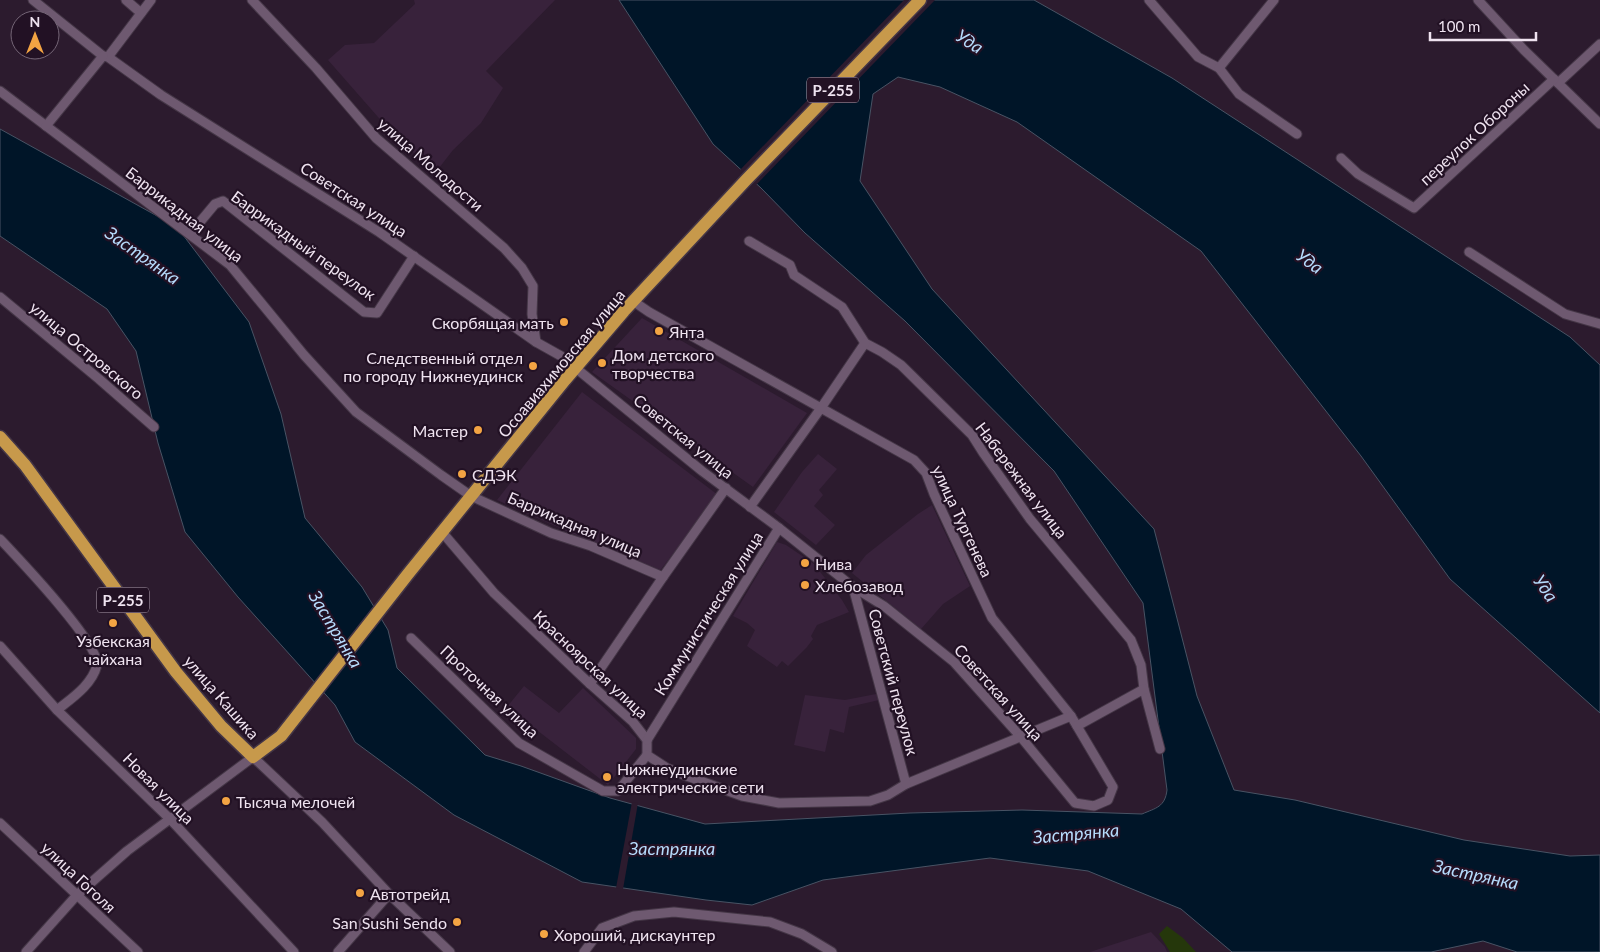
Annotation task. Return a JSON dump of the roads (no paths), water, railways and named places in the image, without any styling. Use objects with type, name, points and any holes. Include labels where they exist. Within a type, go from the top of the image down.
[{"type":"highway","name":"Осоавиахимовская улица","points":[[253,757],[281,736],[471,496],[576,368],[634,301],[746,180],[920,0]]},
{"type":"highway","name":"улица Кашика","points":[[0,437],[25,465],[176,672],[221,726],[253,757]]},
{"type":"street","name":"Советская улица","points":[[34,0],[106,56],[161,95],[371,227],[536,342],[561,356],[695,465],[853,587],[884,606],[954,662],[1020,736],[1075,803]]},
{"type":"street","points":[[126,0],[141,13]]},
{"type":"street","points":[[46,126],[151,0]]},
{"type":"street","name":"улица Молодости","points":[[252,0],[316,68],[376,138],[504,248],[522,268],[532,286],[532,314],[536,342]]},
{"type":"street","points":[[1149,0],[1198,56],[1219,68],[1239,94],[1297,134]]},
{"type":"street","points":[[1219,68],[1274,0]]},
{"type":"street","points":[[1478,0],[1600,124]]},
{"type":"street","name":"переулок Обороны","points":[[1341,158],[1358,174],[1414,208],[1600,44]]},
{"type":"street","name":"Баррикадная улица","points":[[0,91],[230,264],[304,356],[356,412],[471,496],[551,533],[591,546],[663,577]]},
{"type":"street","name":"Баррикадный переулок","points":[[190,234],[215,204],[223,201],[364,312],[377,313],[414,256]]},
{"type":"street","name":"Набережная улица","points":[[749,241],[790,265],[794,275],[842,307],[865,343],[901,365],[972,435],[1030,519],[1131,640],[1141,665],[1144,689],[1160,749]]},
{"type":"street","points":[[1469,252],[1565,314],[1600,324]]},
{"type":"street","name":"улица Островского","points":[[0,297],[154,427]]},
{"type":"street","name":"улица Тургенева","points":[[634,301],[658,317],[914,460],[926,473],[992,618],[1070,716],[1113,787],[1108,800],[1094,806],[1075,803]]},
{"type":"street","points":[[750,507],[865,343]]},
{"type":"street","points":[[590,684],[726,488]]},
{"type":"street","name":"Коммунистическая улица","points":[[647,740],[779,528]]},
{"type":"street","name":"Красноярская улица","points":[[442,532],[494,593],[633,722],[647,740],[647,755]]},
{"type":"street","points":[[0,539],[52,595],[92,649],[97,659],[97,665],[91,679],[80,692],[57,710]]},
{"type":"street","name":"Советский переулок","points":[[853,587],[906,784]]},
{"type":"street","name":"Проточная улица","points":[[412,638],[519,743],[603,791],[618,791],[647,755]]},
{"type":"street","name":"Новая улица","points":[[0,646],[57,710],[170,819],[294,952]]},
{"type":"street","points":[[1077,726],[1144,689]]},
{"type":"street","points":[[647,755],[684,775],[742,796],[779,804],[870,801],[888,795],[906,784],[1070,716]]},
{"type":"street","points":[[26,952],[77,895],[127,851],[253,757]]},
{"type":"street","name":"улица Кашика","points":[[253,757],[322,822],[389,894],[450,952]]},
{"type":"street","name":"улица Гоголя","points":[[0,823],[138,952]]},
{"type":"street","points":[[338,952],[389,894]]},
{"type":"street","points":[[584,952],[602,928],[634,916],[674,912],[770,922],[802,934],[832,952]]},
{"type":"water","points":[[619,0],[1034,0],[1172,78],[1570,337],[1600,365],[1600,713],[1450,579],[1361,456],[1201,251],[1017,122],[940,87],[898,77],[873,94],[860,181],[932,289],[1154,529],[1197,696],[1234,790],[1295,800],[1464,840],[1570,856],[1600,855],[1600,952],[1517,952],[1483,941],[1431,952],[1232,952],[1181,909],[1088,871],[990,858],[823,880],[752,905],[582,882],[454,815],[355,742],[335,705],[238,597],[185,532],[158,443],[136,351],[107,309],[0,236],[0,129],[177,227],[249,322],[281,414],[305,518],[362,587],[388,630],[397,668],[485,755],[610,798],[705,824],[910,813],[1022,810],[1142,814],[1159,806],[1166,796],[1167,790],[1143,603],[1054,471],[905,321],[805,233],[761,188],[713,144]]},
{"type":"place","name":"Скорбящая мать","points":[[564,322]]},
{"type":"place","name":"Янта","points":[[659,331]]},
{"type":"place","name":"Дом детского творчества","points":[[602,363]]},
{"type":"place","name":"Следственный отдел по городу Нижнеудинск","points":[[533,366]]},
{"type":"place","name":"Мастер","points":[[478,430]]},
{"type":"place","name":"СДЭК","points":[[462,474]]},
{"type":"place","name":"Нива","points":[[805,563]]},
{"type":"place","name":"Хлебозавод","points":[[805,585]]},
{"type":"place","name":"Узбекская чайхана","points":[[113,623]]},
{"type":"place","name":"Нижнеудинские электрические сети","points":[[607,777]]},
{"type":"place","name":"Тысяча мелочей","points":[[226,801]]},
{"type":"place","name":"Автотрейд","points":[[360,893]]},
{"type":"place","name":"San Sushi Sendo","points":[[457,922]]},
{"type":"place","name":"Хороший, дискаунтер","points":[[544,934]]},
{"type":"water label","name":"Уда","points":[[970,41]]},
{"type":"water label","name":"Застрянка","points":[[143,255]]},
{"type":"water label","name":"Уда","points":[[1310,261]]},
{"type":"water label","name":"Уда","points":[[1546,588]]},
{"type":"water label","name":"Застрянка","points":[[336,629]]},
{"type":"water label","name":"Застрянка","points":[[1076,833]]},
{"type":"water label","name":"Застрянка","points":[[672,848]]},
{"type":"water label","name":"Застрянка","points":[[1476,874]]}]
